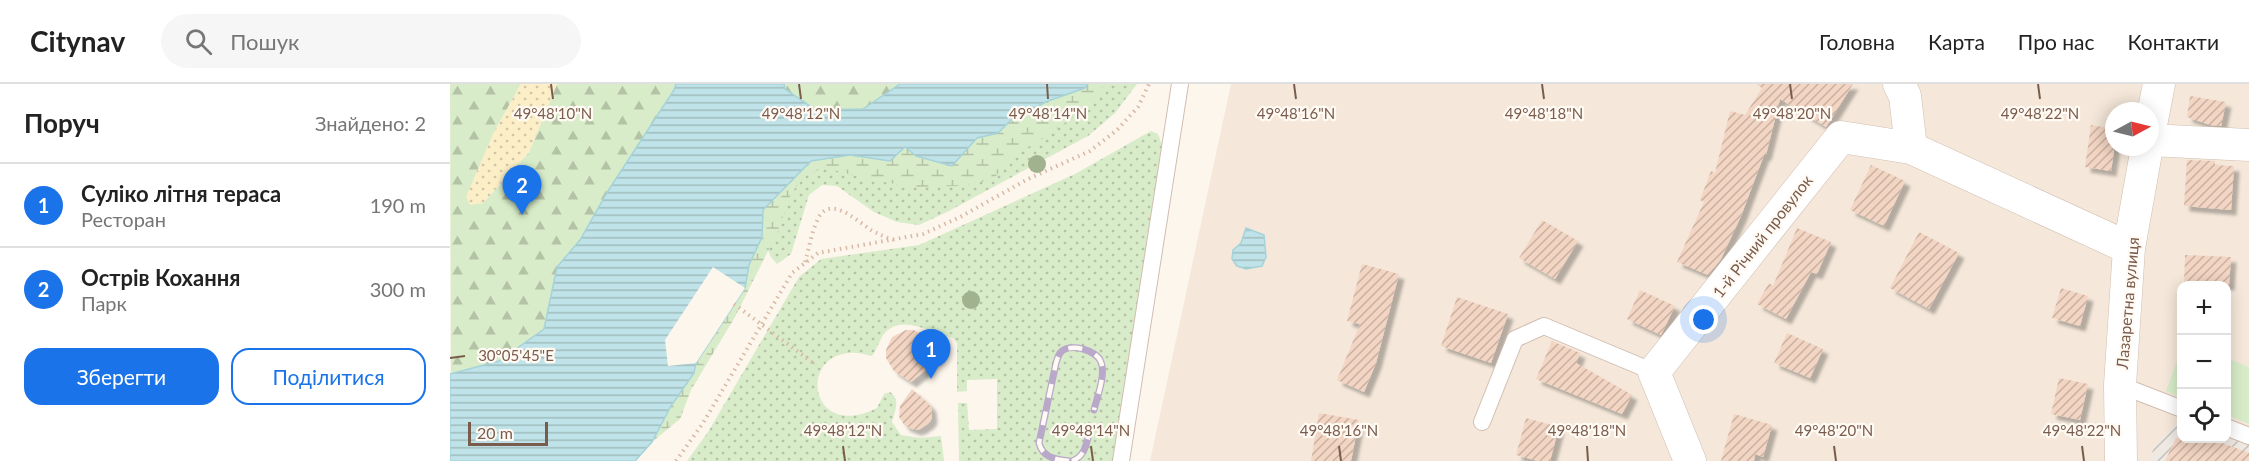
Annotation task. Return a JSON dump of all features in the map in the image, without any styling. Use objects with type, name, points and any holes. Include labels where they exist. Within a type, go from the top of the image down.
[{"type":"street","points":[[1899,84],[1905,96],[1911,148]]},
{"type":"street","points":[[2155,102],[2159,84]]},
{"type":"street","name":"1-й Річний провулок","points":[[1654,372],[1841,137],[1911,148],[2129,248]]},
{"type":"street","points":[[2159,140],[2249,145]]},
{"type":"street","name":"Лазаретна вулиця","points":[[2121,461],[2120,385],[2129,248],[2145,156]]},
{"type":"street","points":[[1654,372],[1690,461]]},
{"type":"lane","points":[[1121,461],[1180,84]]},
{"type":"lane","points":[[1482,422],[1515,339],[1544,326],[1654,372]]},
{"type":"lane","points":[[2120,385],[2177,407]]},
{"type":"lane","points":[[2231,429],[2249,436]]},
{"type":"path","points":[[676,461],[703,423],[792,273],[804,263],[819,253],[923,234],[960,217],[1028,179],[1090,151],[1118,130],[1138,107],[1149,84]]},
{"type":"path","points":[[804,263],[817,220],[822,212],[830,208],[839,209],[873,231],[893,240]]},
{"type":"path","points":[[734,304],[816,365]]},
{"type":"shaded area","points":[[1231,84],[2249,84],[2249,461],[1150,461]]},
{"type":"shaded area","points":[[2177,422],[2177,443],[2231,443],[2231,437],[2249,445],[2249,454],[2246,461],[2149,461],[2155,445]]},
{"type":"green space","points":[[450,84],[521,84],[493,134],[483,203],[529,152],[557,84],[676,84],[608,191],[580,240],[557,267],[544,329],[499,361],[451,374]]},
{"type":"green space","points":[[784,84],[900,84],[863,109],[816,110],[785,89]]},
{"type":"green space","points":[[1088,84],[1137,84],[1115,113],[1088,136],[919,225],[897,222],[874,212],[837,186],[822,185],[809,195],[791,254],[777,264],[771,257],[762,237],[811,161],[1085,88]]},
{"type":"green space","points":[[1088,84],[1104,84],[1092,103],[1044,138],[1016,154],[992,180],[957,186],[915,187],[871,180],[826,168],[807,174],[791,193],[778,231],[735,317],[691,390],[680,419],[652,442],[671,406],[694,373],[696,363],[745,288],[749,265],[762,237],[763,210],[811,161],[850,155],[890,161],[904,147],[952,166],[977,138],[998,133],[1013,118],[1048,101],[1085,88]]},
{"type":"green space","points":[[1151,131],[1158,134],[1164,150],[1116,461],[959,461],[958,403],[967,403],[969,430],[997,429],[997,379],[967,380],[967,391],[957,392],[957,343],[953,338],[916,326],[898,325],[890,328],[883,335],[872,356],[850,353],[829,360],[821,371],[818,383],[820,396],[827,407],[838,414],[855,415],[877,408],[884,394],[890,392],[896,402],[892,422],[901,435],[920,438],[941,436],[944,461],[687,461],[708,432],[799,277],[821,259],[919,245],[1075,174]]},
{"type":"green space","points":[[2231,360],[2249,367],[2249,424],[2231,417]]},
{"type":"green space","points":[[2177,361],[2177,395],[2166,391]]},
{"type":"sand","points":[[521,84],[557,84],[529,152],[483,203],[470,205],[466,197],[493,134]]},
{"type":"water","points":[[676,84],[784,84],[785,89],[816,110],[863,109],[900,84],[1088,84],[1085,88],[1048,101],[1013,118],[998,133],[977,138],[952,166],[916,156],[905,147],[890,161],[850,155],[811,161],[763,210],[762,237],[749,265],[745,288],[696,363],[694,373],[671,406],[652,442],[635,461],[450,461],[450,374],[499,361],[544,329],[557,267],[580,240],[608,191]]},
{"type":"water","points":[[1246,228],[1264,235],[1266,257],[1262,266],[1246,269],[1237,266],[1232,259],[1233,250],[1241,243]]},
{"type":"pier","points":[[713,267],[745,288],[696,363],[668,366],[665,340]]},
{"type":"building","points":[[1756,84],[1853,84],[1826,127],[1780,99],[1766,155],[1764,155],[1741,216],[1721,259],[1708,275],[1677,262],[1704,202],[1700,200],[1711,171],[1715,173],[1730,111],[1745,115],[1762,88]]},
{"type":"building","points":[[2190,96],[2226,102],[2221,126],[2210,125],[2187,117]]},
{"type":"building","points":[[2091,125],[2105,127],[2105,156],[2113,156],[2111,171],[2085,167]]},
{"type":"building","points":[[2187,160],[2215,161],[2215,165],[2234,166],[2231,210],[2184,206]]},
{"type":"building","points":[[1871,165],[1905,181],[1884,226],[1850,210]]},
{"type":"building","points":[[1542,220],[1578,241],[1555,279],[1519,258]]},
{"type":"building","points":[[1797,228],[1831,242],[1817,274],[1811,272],[1786,319],[1757,304],[1769,283],[1773,286]]},
{"type":"building","points":[[1919,232],[1959,253],[1929,309],[1890,288]]},
{"type":"building","points":[[2185,255],[2231,257],[2229,281],[2184,281]]},
{"type":"building","points":[[1362,264],[1399,274],[1376,363],[1364,392],[1337,380],[1360,324],[1347,321]]},
{"type":"building","points":[[2061,288],[2088,296],[2080,326],[2052,318]]},
{"type":"building","points":[[1640,290],[1675,306],[1661,335],[1627,319]]},
{"type":"building","points":[[1457,297],[1508,314],[1491,363],[1441,346]]},
{"type":"building","points":[[906,330],[914,330],[928,338],[933,354],[927,369],[911,382],[894,371],[886,358],[886,350],[892,337]]},
{"type":"building","points":[[1787,333],[1823,349],[1810,378],[1774,363]]},
{"type":"building","points":[[1552,341],[1580,353],[1576,363],[1632,395],[1622,414],[1536,379]]},
{"type":"building","points":[[2059,378],[2088,384],[2080,420],[2051,414]]},
{"type":"building","points":[[912,389],[931,407],[932,418],[929,423],[915,430],[905,426],[899,417],[900,406]]},
{"type":"building","points":[[1319,413],[1359,420],[1351,461],[1311,461]]},
{"type":"building","points":[[1734,414],[1772,425],[1763,457],[1755,454],[1754,461],[1721,461]]},
{"type":"building","points":[[1526,418],[1559,427],[1550,461],[1538,461],[1516,455]]},
{"type":"building","points":[[2176,438],[2177,443],[2222,443],[2249,453],[2249,461],[2165,461]]},
{"type":"railway","points":[[1069,461],[1047,455],[1039,443],[1056,363],[1060,353],[1064,350],[1076,348],[1089,351],[1101,362],[1102,379],[1094,410]]},
{"type":"railway","points":[[1072,461],[1081,455],[1088,438]]},
{"type":"place","name":"Острів Кохання","points":[[522,215]]},
{"type":"place","name":"Суліко літня тераса","points":[[931,379]]}]
